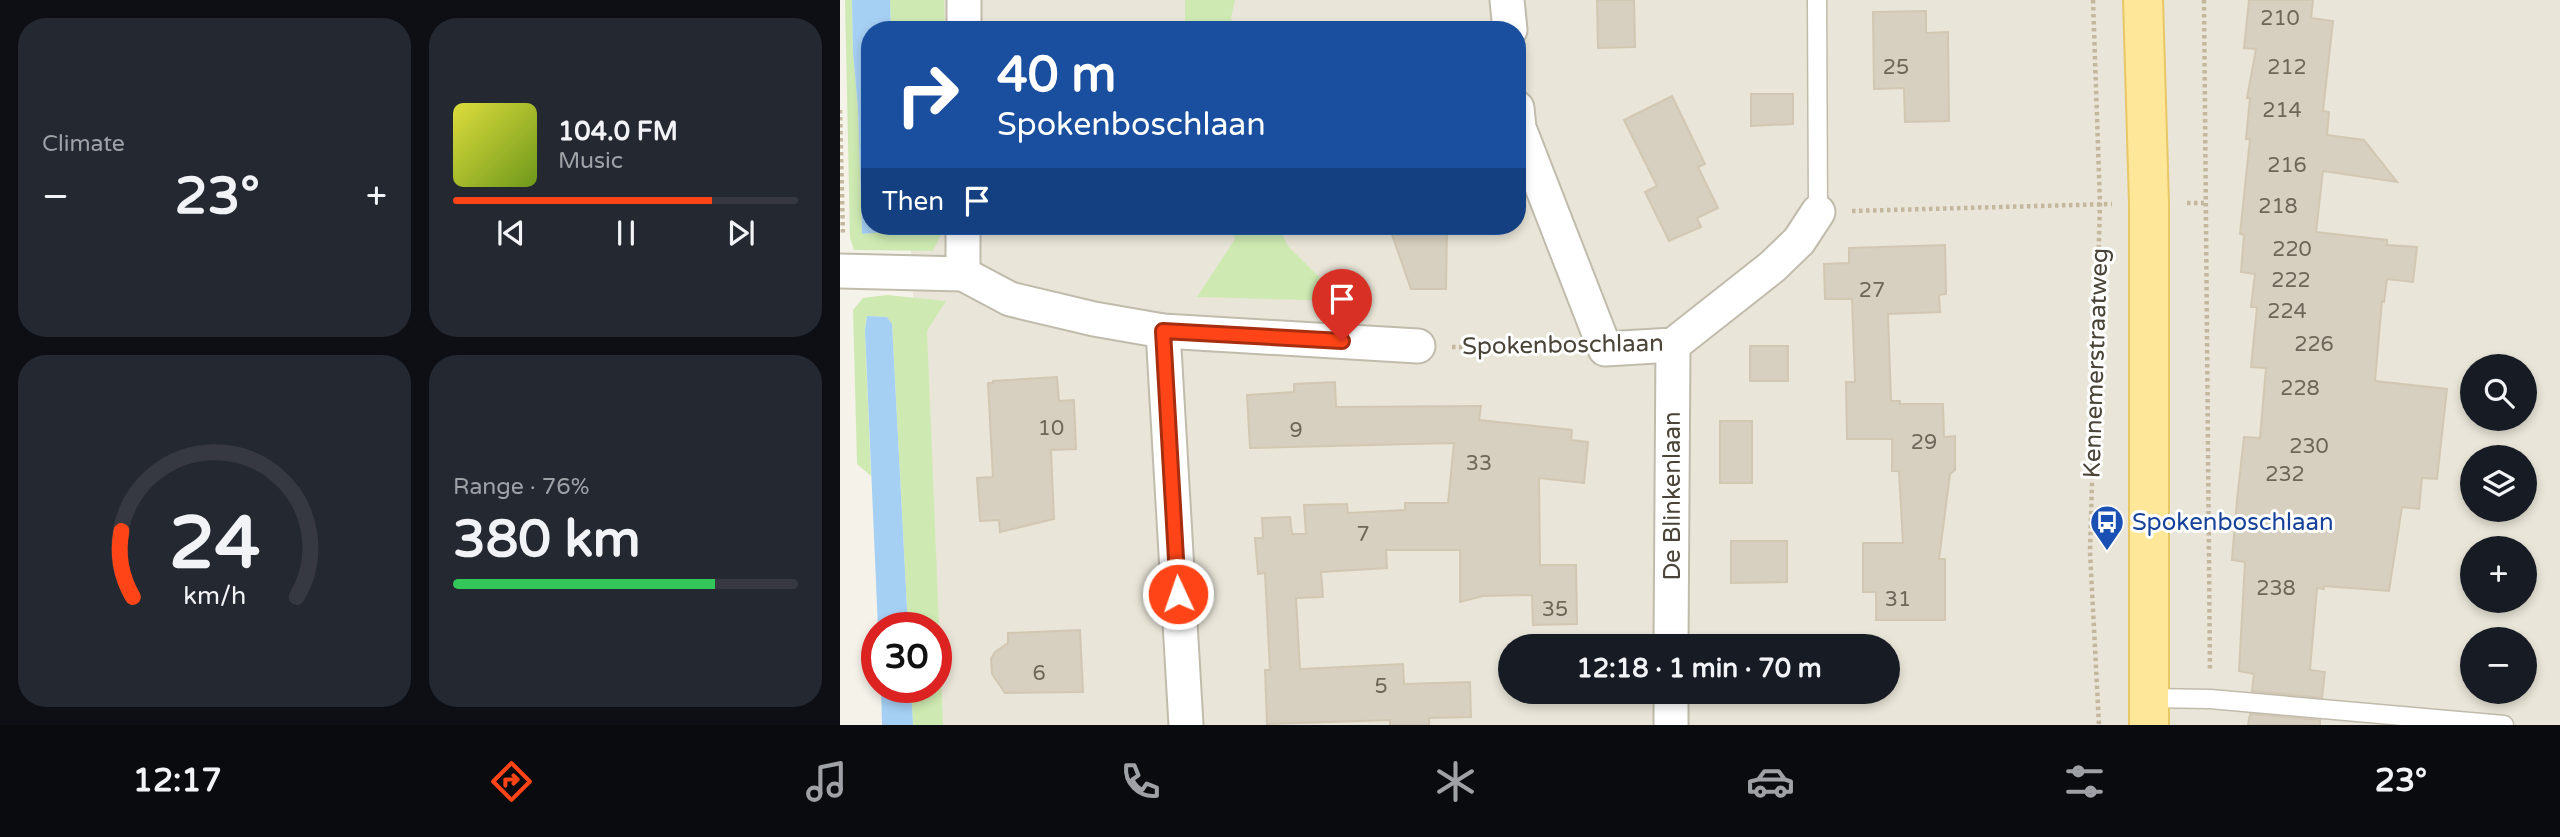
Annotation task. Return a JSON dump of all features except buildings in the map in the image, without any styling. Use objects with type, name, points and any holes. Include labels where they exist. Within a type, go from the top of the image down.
[{"type":"main road","name":"Kennemerstraatweg","points":[[2143,0],[2149,204],[2149,712]]},
{"type":"street","points":[[964,0],[964,21]]},
{"type":"street","points":[[1507,0],[1509,21]]},
{"type":"street","points":[[1526,146],[1605,349]]},
{"type":"street","name":"Spokenboschlaan","points":[[1605,349],[1673,345],[1772,267],[1799,242],[1818,212]]},
{"type":"street","points":[[964,235],[964,274]]},
{"type":"street","points":[[842,271],[964,274],[1010,299],[1163,331],[1418,346]]},
{"type":"street","points":[[1163,331],[1186,725]]},
{"type":"street","name":"De Blinkenlaan","points":[[1671,634],[1673,345]]},
{"type":"street","points":[[1671,704],[1671,725]]},
{"type":"lane","points":[[1817,0],[1818,212]]},
{"type":"lane","points":[[2149,712],[2210,699],[2504,725]]},
{"type":"path","name":"Kennemerstraatweg","points":[[2093,0],[2100,204],[2090,552],[2099,725]]},
{"type":"path","points":[[2204,0],[2210,699]]},
{"type":"path","points":[[840,110],[842,271]]},
{"type":"path","points":[[1818,212],[2204,203]]},
{"type":"path","name":"Spokenboschlaan","points":[[1418,346],[1605,349]]},
{"type":"shaded area","points":[[900,0],[2560,0],[2560,725],[933,725],[935,703],[952,703],[952,612],[927,612],[910,235],[1526,235],[1526,21],[901,21]]},
{"type":"green space","points":[[845,0],[852,0],[861,235],[941,235],[933,251],[854,250],[850,238]]},
{"type":"green space","points":[[890,0],[944,0],[945,21],[891,21]]},
{"type":"green space","points":[[1185,0],[1235,0],[1232,21],[1185,21]]},
{"type":"green space","points":[[1233,235],[1282,235],[1288,246],[1343,301],[1197,297],[1235,239]]},
{"type":"green space","points":[[887,295],[946,301],[927,331],[938,612],[907,612],[892,324],[887,317],[867,316],[865,330],[871,476],[857,464],[853,310],[863,298]]},
{"type":"green space","points":[[912,703],[942,703],[943,725],[913,725]]},
{"type":"water","points":[[852,0],[890,0],[891,21],[861,21],[861,203],[858,109]]},
{"type":"water","points":[[867,316],[887,317],[892,324],[907,612],[877,612],[865,330]]},
{"type":"water","points":[[881,703],[912,703],[913,725],[882,725]]},
{"type":"place","name":"Spokenboschlaan","points":[[2107,552]]},
{"type":"route","points":[[1178,594],[1163,331],[1342,341]]}]
